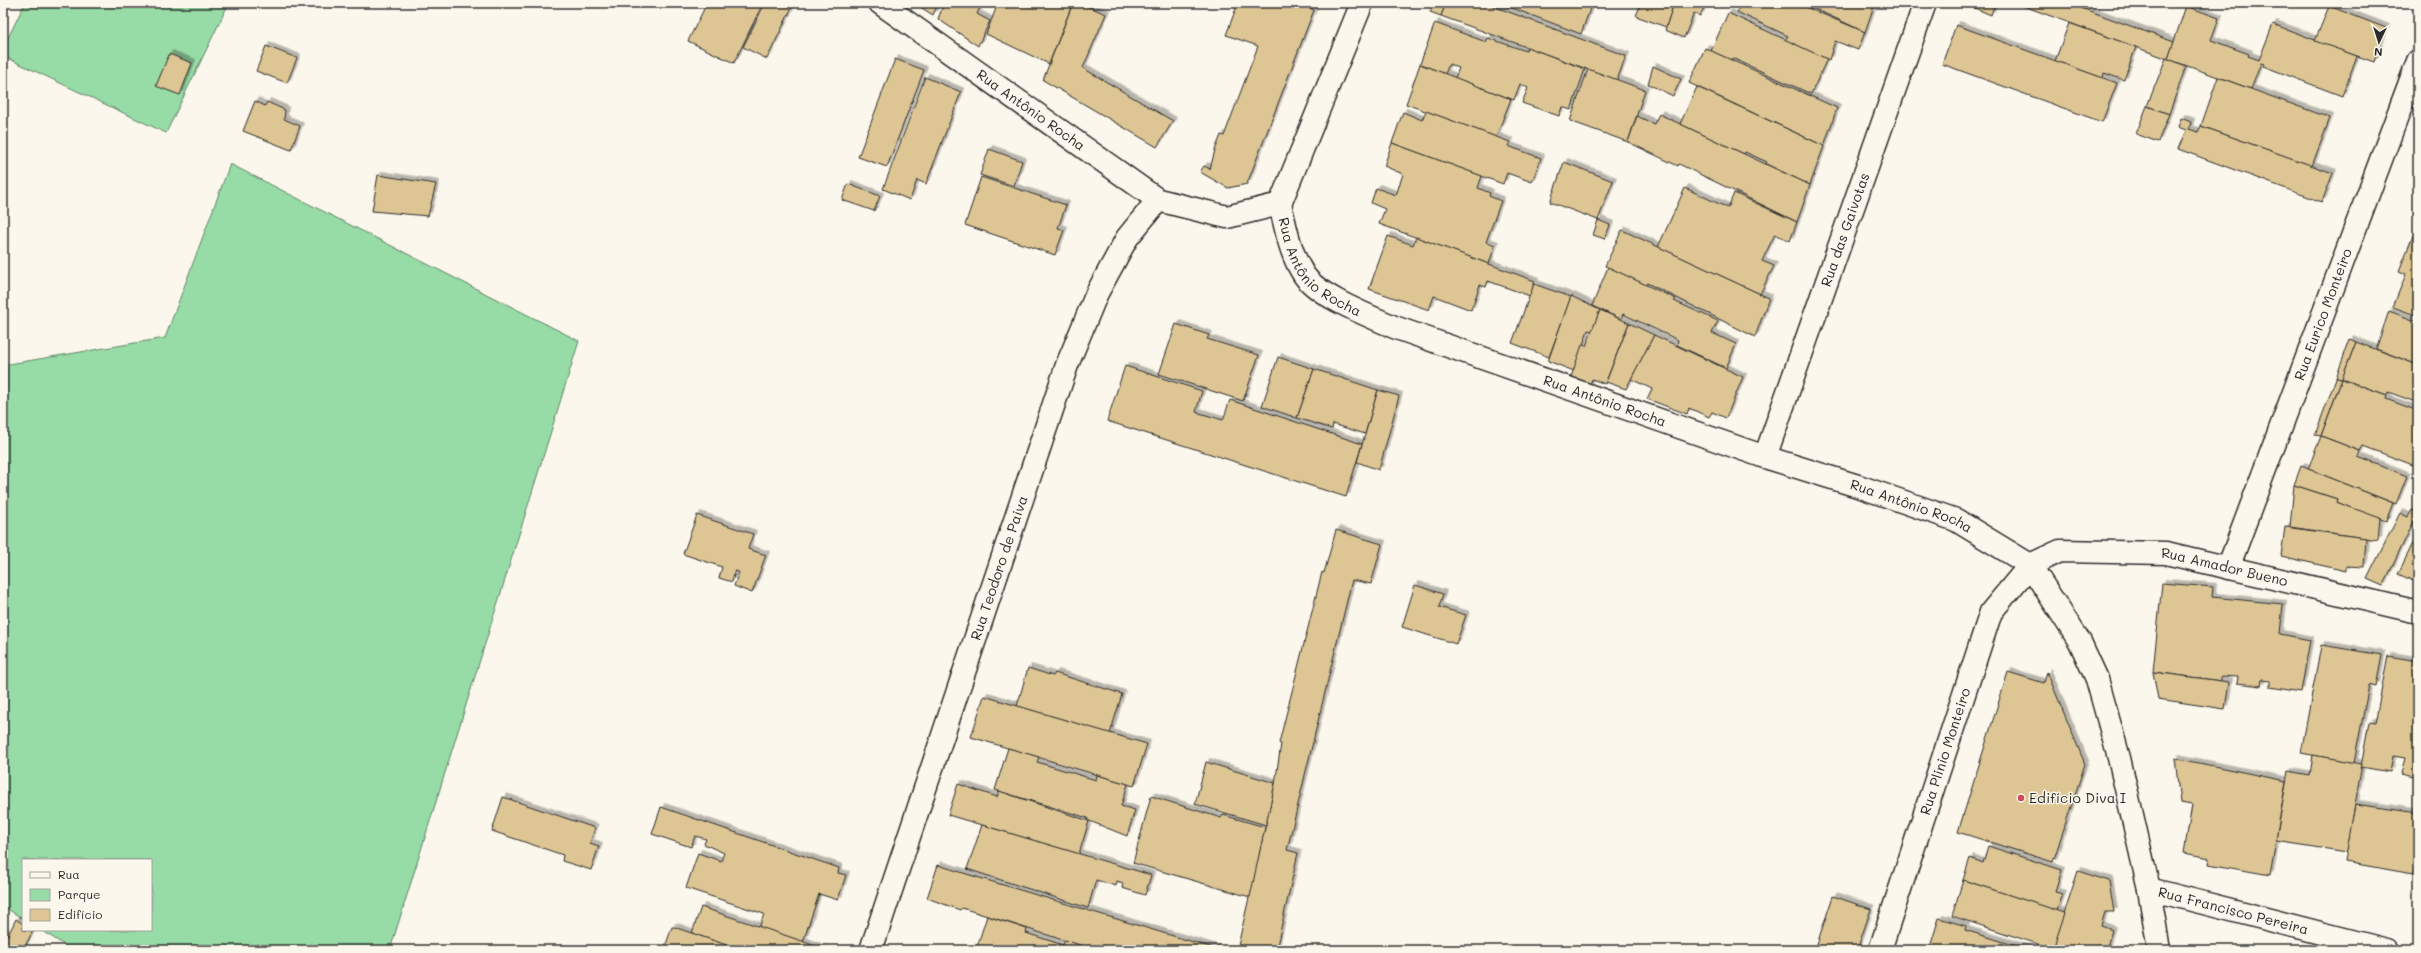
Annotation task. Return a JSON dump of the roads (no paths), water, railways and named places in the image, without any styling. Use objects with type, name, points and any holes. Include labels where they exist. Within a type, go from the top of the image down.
[{"type":"street","name":"Rua Antônio Rocha","points":[[880,3],[1158,200],[1227,217],[1280,204],[1291,250],[1304,276],[1323,292],[1358,311],[1402,329],[1765,458],[1861,487],[1956,520],[2030,564],[2080,642],[2097,679],[2119,758],[2149,889],[2159,950]]},
{"type":"street","points":[[1280,204],[1362,3]]},
{"type":"street","name":"Rua das Gaivotas","points":[[1765,458],[1925,3]]},
{"type":"street","name":"Rua Eurico Monteiro","points":[[2228,568],[2418,61]]},
{"type":"street","name":"Rua Teodoro de Paiva","points":[[871,950],[1067,365],[1097,293],[1127,238],[1158,200]]},
{"type":"street","name":"Rua Amador Bueno","points":[[2030,564],[2060,551],[2166,553],[2418,612]]},
{"type":"street","name":"Rua Plinio Monteiro","points":[[1880,950],[1992,612],[2030,564]]},
{"type":"street","name":"Rua Francisco Pereira","points":[[2149,889],[2387,950]]},
{"type":"place","name":"Edifício Diva I","points":[[2021,798]]}]
